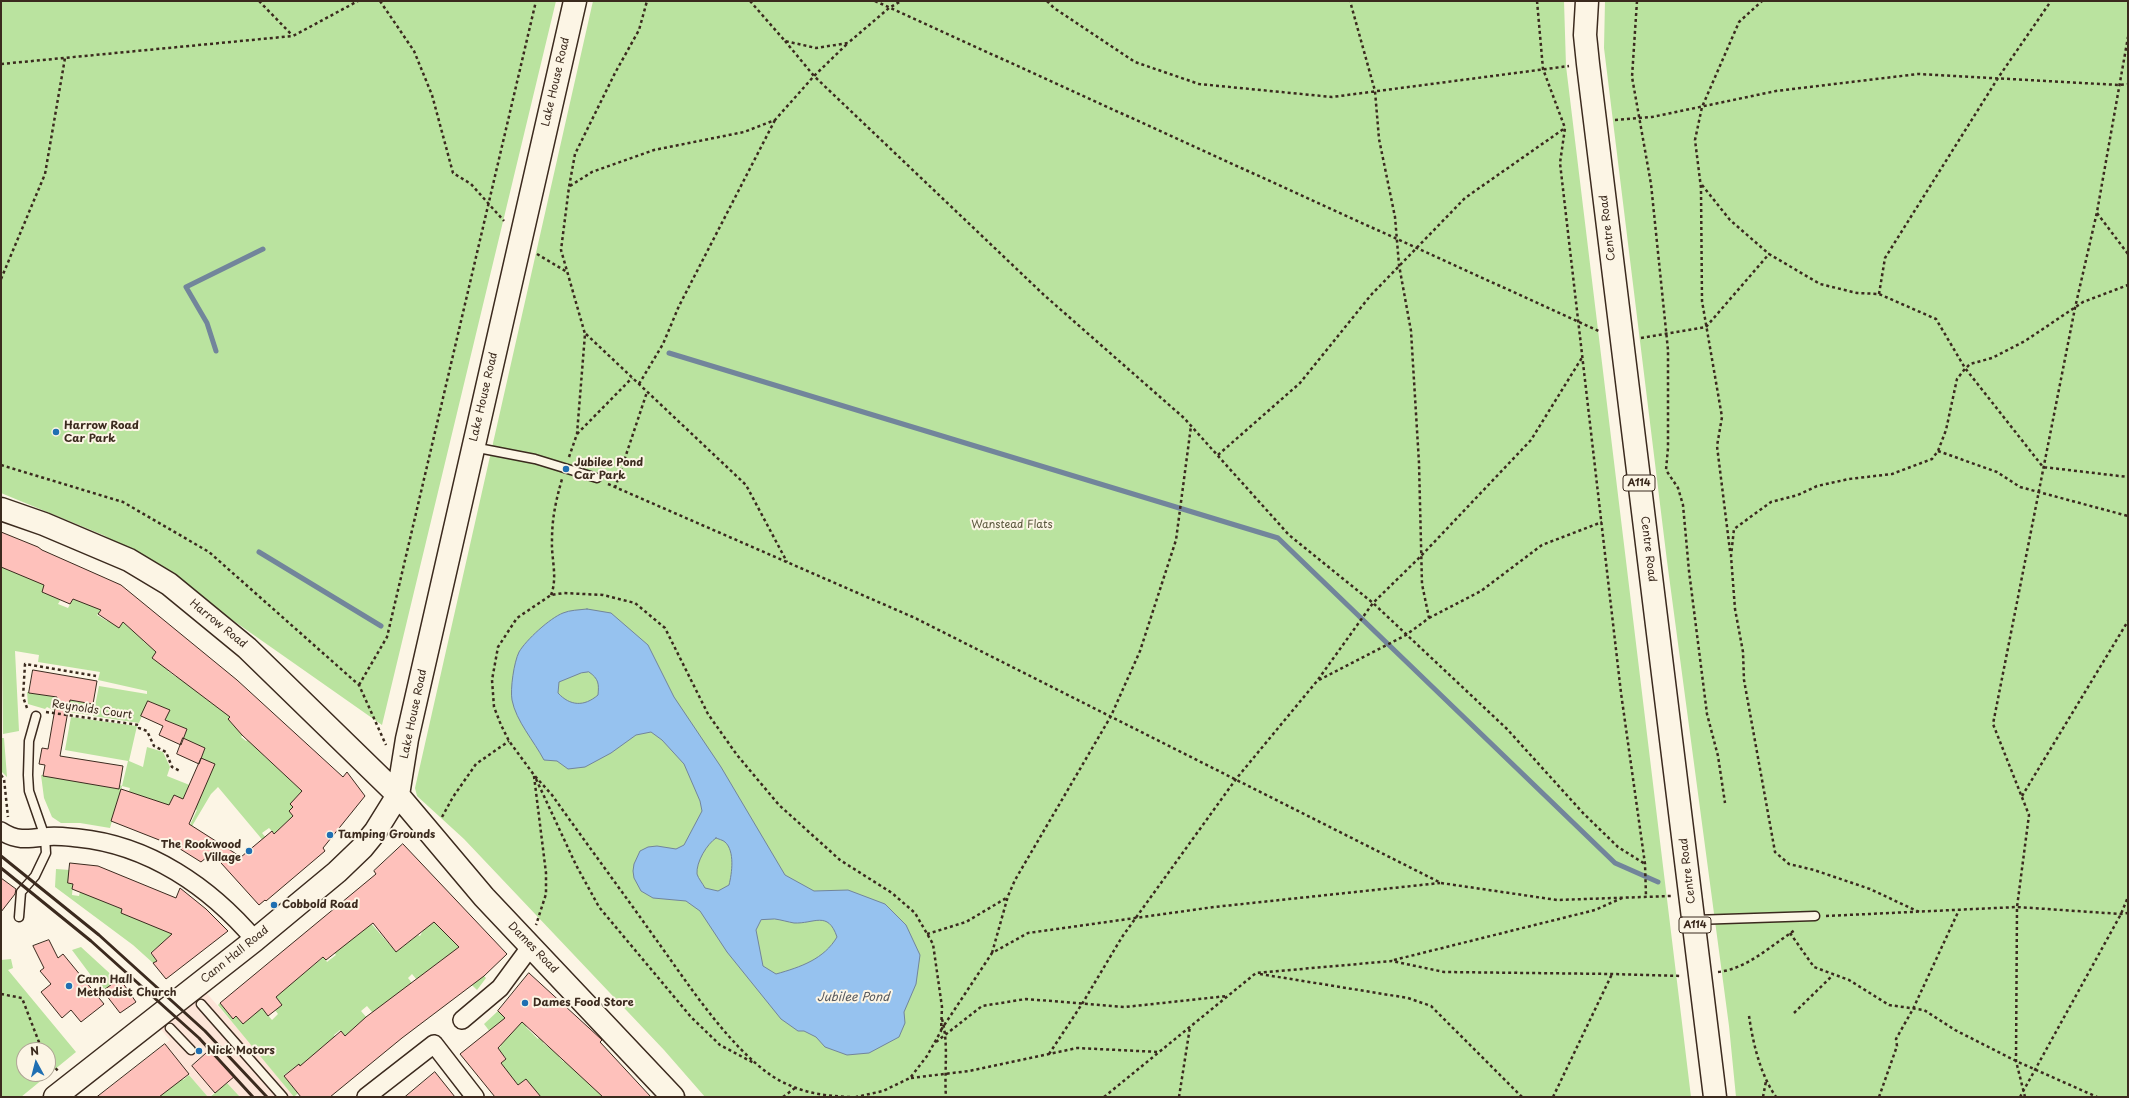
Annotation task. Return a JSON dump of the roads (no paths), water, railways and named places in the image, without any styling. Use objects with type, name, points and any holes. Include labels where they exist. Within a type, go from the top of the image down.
[{"type":"main road","name":"Lake House Road","points":[[398,795],[407,739],[575,1]]},
{"type":"main road","name":"Centre Road","points":[[1587,1],[1585,35],[1588,64],[1715,1097]]},
{"type":"main road","name":"Harrow Road","points":[[1,509],[44,524],[117,555],[169,584],[247,648],[398,795]]},
{"type":"main road","name":"Dames Road","points":[[398,795],[484,897],[533,938],[673,1097]]},
{"type":"main road","name":"Cann Hall Road","points":[[55,1097],[255,940],[336,872],[362,848],[375,832],[398,795]]},
{"type":"street","points":[[1,831],[12,837],[23,840],[45,837],[78,838],[115,845],[156,861],[193,881],[226,908],[255,940]]},
{"type":"street","points":[[462,1020],[500,988],[533,938]]},
{"type":"street","points":[[366,1097],[434,1044],[475,1097]]},
{"type":"lane","points":[[473,447],[535,459],[597,478]]},
{"type":"lane","points":[[19,917],[21,892],[35,876],[46,853],[45,837],[29,791],[29,741],[36,716]]},
{"type":"lane","points":[[1694,920],[1815,916]]},
{"type":"lane","points":[[201,1004],[283,1097]]},
{"type":"lane","points":[[170,1028],[191,1050]]},
{"type":"water","name":"Jubilee Pond","points":[[587,609],[611,613],[648,645],[674,697],[721,767],[785,875],[814,891],[848,890],[885,904],[906,925],[920,955],[916,984],[904,1012],[905,1023],[899,1037],[869,1053],[847,1055],[825,1047],[816,1037],[804,1031],[798,1031],[781,1019],[727,952],[700,911],[686,901],[653,898],[641,891],[634,878],[633,871],[634,864],[640,851],[648,847],[657,846],[676,849],[684,845],[702,811],[700,801],[684,764],[662,740],[651,732],[636,735],[611,753],[585,767],[568,769],[557,761],[544,760],[521,723],[514,708],[512,689],[516,662],[522,647],[545,624],[563,613]],"holes":[[[589,672],[597,679],[598,685],[598,695],[593,699],[588,702],[572,703],[558,693],[559,682],[581,673]],[[716,838],[725,842],[730,851],[732,862],[729,885],[718,891],[705,888],[697,874],[700,859]],[[775,919],[794,923],[820,920],[825,921],[833,929],[837,937],[832,945],[819,957],[803,965],[776,974],[763,966],[756,930],[761,920]]]},
{"type":"waterway","points":[[216,351],[207,323],[186,287],[263,249]]},
{"type":"waterway","points":[[669,353],[1278,538],[1615,863],[1658,882]]},
{"type":"waterway","points":[[259,552],[381,626]]},
{"type":"railway","points":[[1,856],[99,935],[205,1031],[267,1097]]},
{"type":"railway","points":[[1,868],[91,941],[199,1038],[253,1097]]},
{"type":"place","name":"Harrow Road Car Park","points":[[56,432]]},
{"type":"place","name":"Jubilee Pond Car Park","points":[[566,469]]},
{"type":"place","name":"Tamping Grounds","points":[[330,835]]},
{"type":"place","name":"The Rookwood Village","points":[[249,851]]},
{"type":"place","name":"Cobbold Road","points":[[274,905]]},
{"type":"place","name":"Cann Hall Methodist Church","points":[[69,986]]},
{"type":"place","name":"Dames Food Store","points":[[525,1003]]},
{"type":"place","name":"Nick Motors","points":[[199,1051]]},
{"type":"park label","name":"Wanstead Flats","points":[[1012,525]]}]
